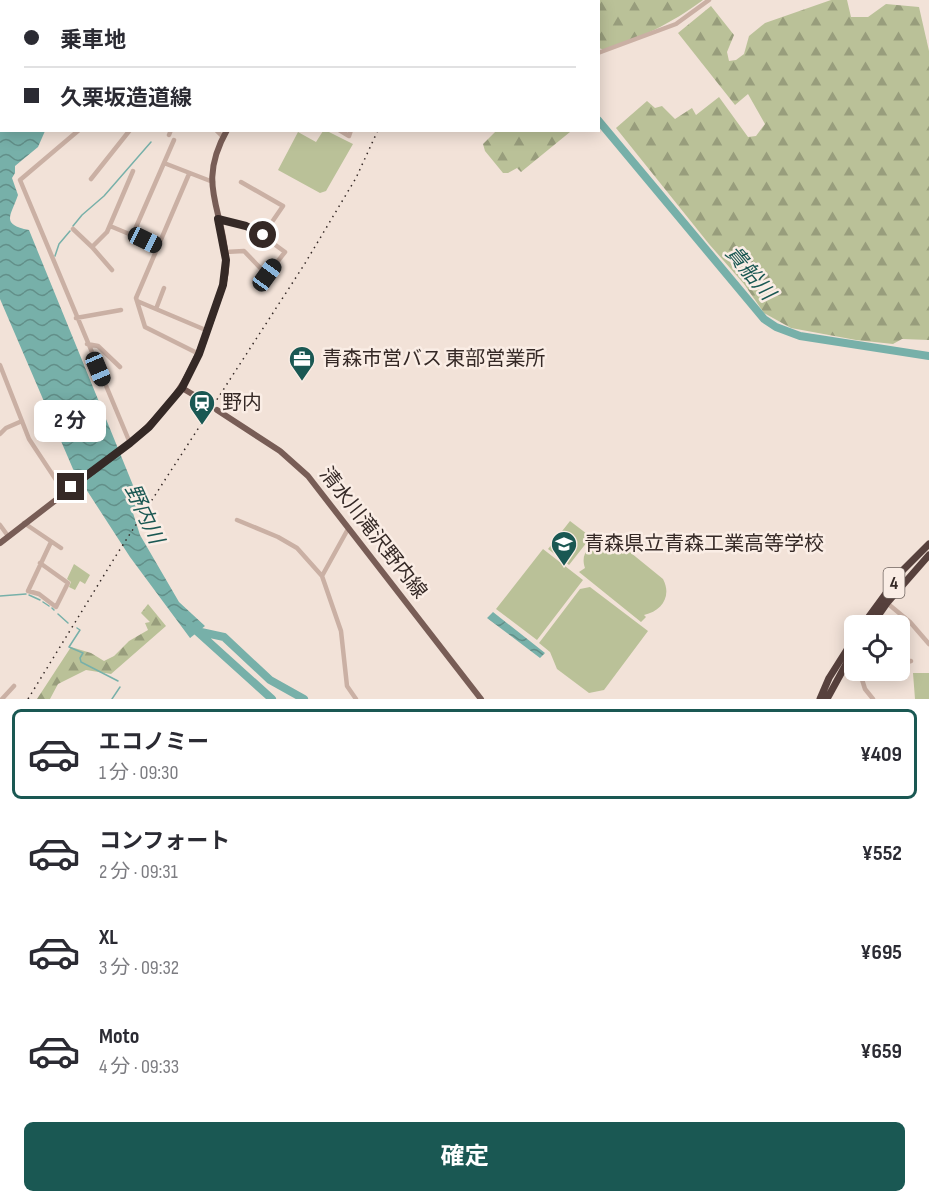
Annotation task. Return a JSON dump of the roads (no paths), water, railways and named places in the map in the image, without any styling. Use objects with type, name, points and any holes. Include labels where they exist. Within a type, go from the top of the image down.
[{"type":"highway","name":"4","points":[[870,615],[903,570],[929,544]]},
{"type":"highway","name":"4","points":[[879,615],[929,555]]},
{"type":"highway","points":[[820,699],[829,678],[844,654]]},
{"type":"highway","points":[[827,699],[844,667]]},
{"type":"main road","points":[[0,543],[128,445],[149,427],[182,388],[208,331],[226,268],[213,182],[213,162],[225,134]]},
{"type":"main road","points":[[182,388],[209,405]]},
{"type":"main road","name":"清水川滝沢野内線","points":[[217,410],[293,461],[308,476],[481,699]]},
{"type":"street","points":[[600,52],[676,24],[709,0]]},
{"type":"street","points":[[77,132],[20,180],[128,445]]},
{"type":"street","points":[[91,179],[128,132]]},
{"type":"street","points":[[133,234],[174,140]]},
{"type":"street","points":[[164,163],[213,182]]},
{"type":"street","points":[[92,247],[110,226],[133,171]]},
{"type":"street","points":[[189,174],[136,298],[145,327],[199,354]]},
{"type":"street","points":[[241,182],[283,206],[263,235]]},
{"type":"street","points":[[218,219],[246,226],[263,235],[285,252],[267,275],[244,251],[225,252]]},
{"type":"street","points":[[110,226],[158,246]]},
{"type":"street","points":[[73,229],[111,270]]},
{"type":"street","points":[[156,309],[164,288]]},
{"type":"street","points":[[137,301],[208,331]]},
{"type":"street","points":[[76,318],[121,310]]},
{"type":"street","points":[[87,344],[98,346],[120,367]]},
{"type":"street","points":[[1,369],[36,452],[64,492]]},
{"type":"street","points":[[0,434],[6,428],[22,421]]},
{"type":"street","points":[[237,520],[278,537],[297,548],[322,576],[340,631],[347,686],[356,699]]},
{"type":"street","points":[[24,523],[61,548]]},
{"type":"street","points":[[0,525],[8,536]]},
{"type":"street","points":[[322,576],[348,529]]},
{"type":"street","points":[[40,563],[68,583],[56,607],[39,594],[28,591],[40,563],[51,542]]},
{"type":"street","points":[[887,603],[910,622],[929,644]]},
{"type":"street","points":[[862,681],[873,699]]},
{"type":"street","points":[[2,699],[14,686]]},
{"type":"water","points":[[0,132],[45,132],[38,147],[15,166],[12,178],[18,195],[11,214],[11,222],[20,228],[29,230],[139,500],[139,506],[133,513],[140,535],[179,602],[205,626],[190,638],[130,557],[73,469],[0,299]]},
{"type":"water","points":[[493,612],[545,653],[540,658],[487,618]]},
{"type":"waterway","name":"貴船川","points":[[600,122],[764,319],[776,327],[800,336],[929,356]]},
{"type":"waterway","points":[[73,226],[104,196],[151,142]]},
{"type":"waterway","points":[[55,256],[59,244],[70,231]]},
{"type":"waterway","points":[[0,596],[26,594]]},
{"type":"waterway","points":[[29,595],[40,600]]},
{"type":"waterway","points":[[43,602],[49,606]]},
{"type":"waterway","points":[[58,614],[68,623]]},
{"type":"waterway","name":"野内川","points":[[190,625],[272,699]]},
{"type":"waterway","points":[[77,628],[80,630],[69,647],[83,653],[80,658],[81,662],[118,681]]},
{"type":"waterway","name":"野内川","points":[[201,632],[224,637],[270,680],[304,699]]},
{"type":"waterway","points":[[112,699],[120,687]]},
{"type":"railway","points":[[28,699],[117,554],[304,265],[356,178],[377,132]]},
{"type":"place","name":"青森市営バス 東部営業所","points":[[302,382]]},
{"type":"place","name":"野内","points":[[202,426]]},
{"type":"place","name":"青森県立青森工業高等学校","points":[[564,567]]}]
